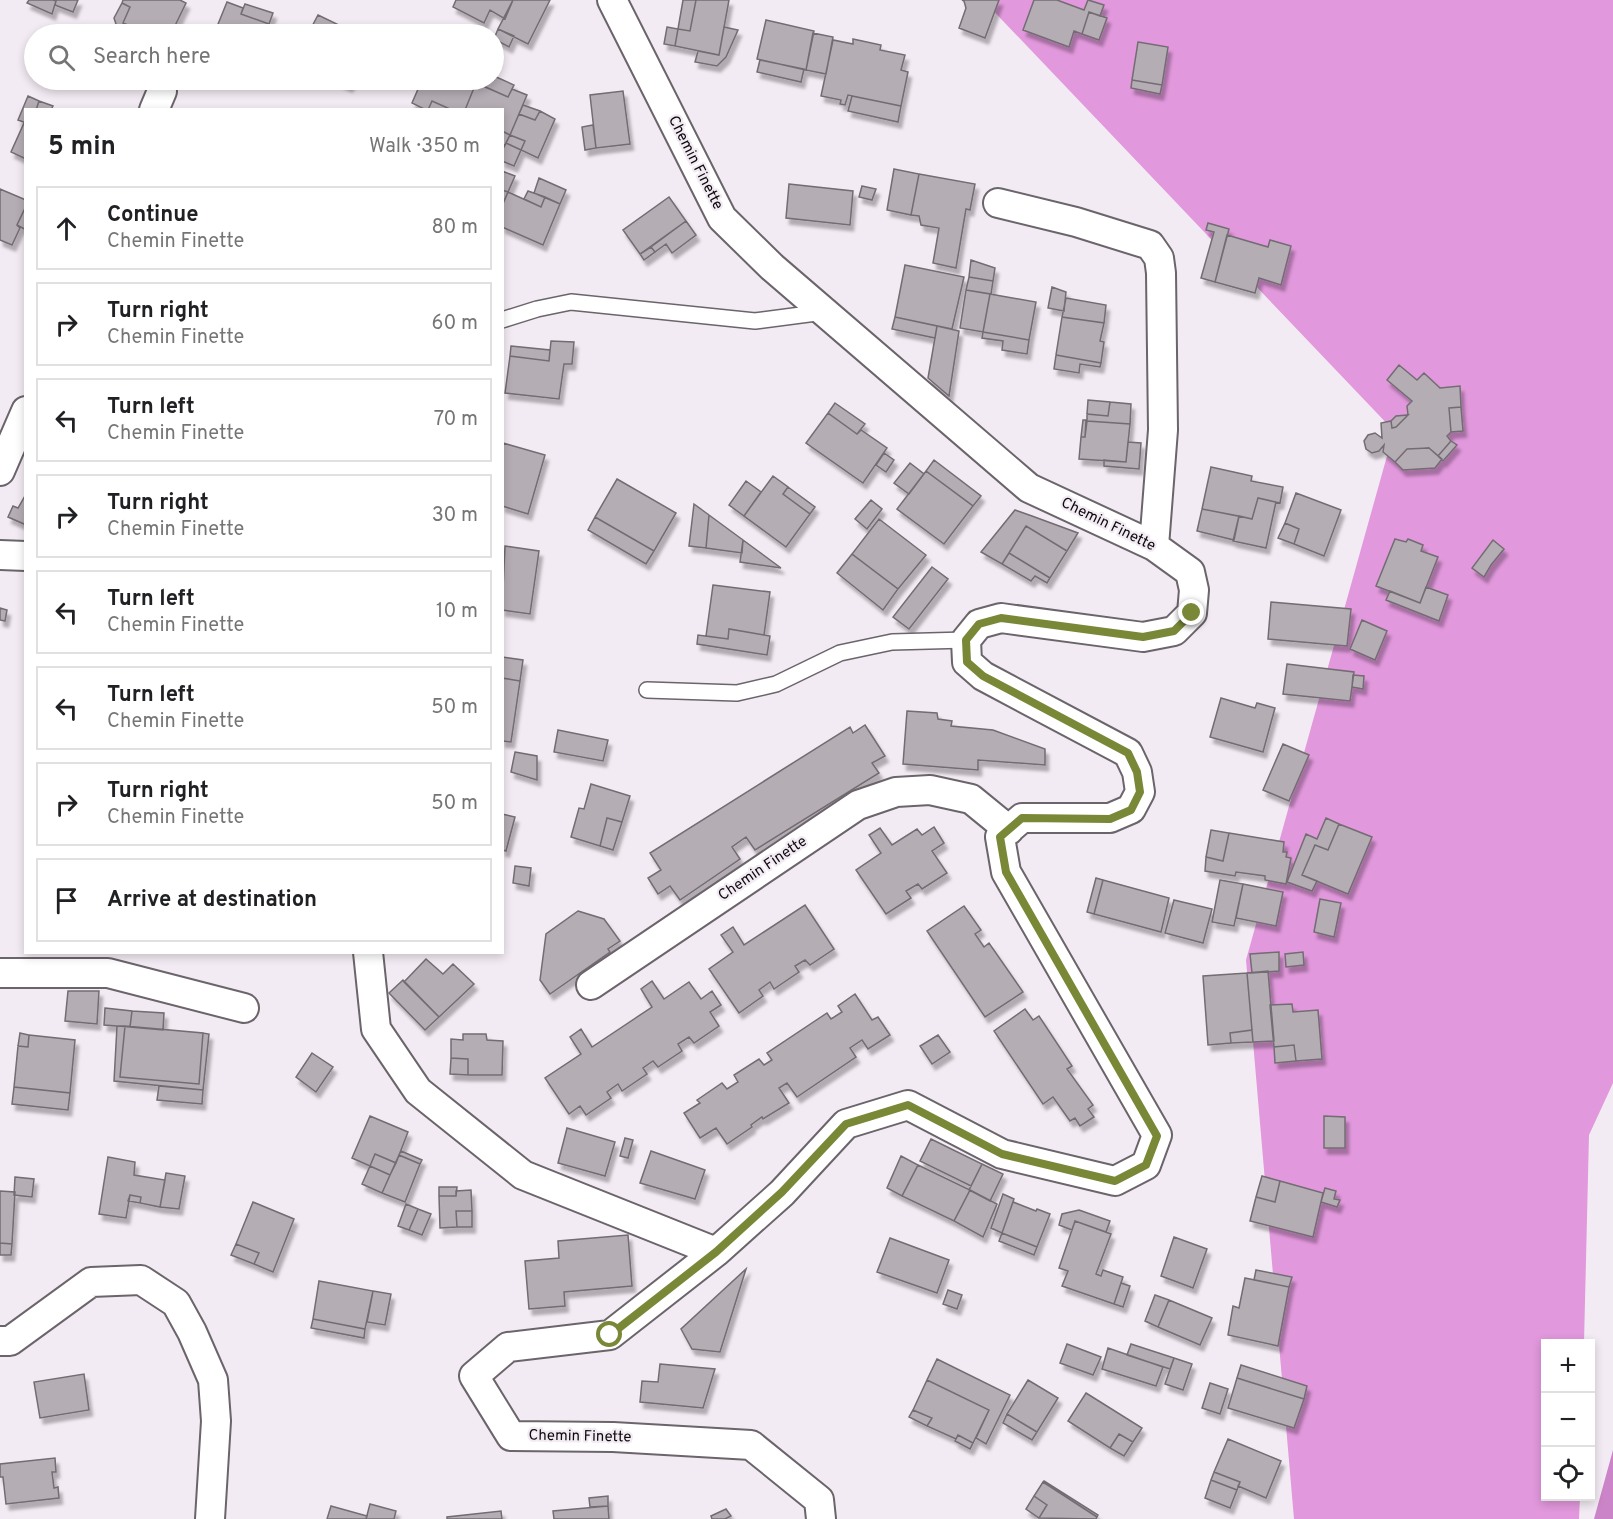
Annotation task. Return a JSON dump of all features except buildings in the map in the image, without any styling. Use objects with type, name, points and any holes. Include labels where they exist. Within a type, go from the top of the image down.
[{"type":"street","name":"Chemin Finette","points":[[612,0],[722,218],[772,267],[1029,488],[1154,546],[1190,572],[1194,590],[1192,613],[1174,631],[1143,637],[1001,618],[979,624],[966,640]]},
{"type":"street","points":[[998,203],[1137,240],[1150,245],[1159,258],[1163,430],[1154,546]]},
{"type":"street","points":[[0,471],[24,416]]},
{"type":"street","points":[[0,555],[24,556]]},
{"type":"street","points":[[966,640],[967,662],[983,676],[1128,753],[1137,772],[1140,792],[1131,810],[1110,819],[1022,818],[1009,830]]},
{"type":"street","name":"Chemin Finette","points":[[591,985],[858,805],[896,792],[930,790],[971,799],[1009,830],[1000,837],[1006,872],[1157,1136],[1146,1165],[1115,1181],[1002,1154],[908,1105],[846,1124],[782,1192],[716,1252],[610,1335],[508,1347],[474,1376],[511,1436],[613,1437],[751,1445],[819,1500],[821,1519]]},
{"type":"street","points":[[368,954],[376,1029],[418,1091],[523,1175],[716,1252]]},
{"type":"street","points":[[0,973],[108,973],[243,1008]]},
{"type":"street","points":[[0,1341],[9,1341],[91,1282],[141,1280],[176,1303],[192,1332],[213,1380],[216,1421],[210,1519]]},
{"type":"lane","points":[[504,319],[571,302],[755,321],[824,312]]},
{"type":"lane","points":[[646,690],[737,693],[776,684],[840,653],[892,642],[966,640]]},
{"type":"shaded area","points":[[983,0],[1613,0],[1613,1083],[1589,1135],[1584,1339],[1541,1339],[1541,1501],[1580,1501],[1579,1519],[1294,1519],[1246,960],[1394,431]]},
{"type":"shaded area","points":[[1613,1450],[1613,1519],[1594,1519]]},
{"type":"route","points":[[610,1335],[716,1252],[782,1192],[846,1124],[908,1105],[1002,1154],[1115,1181],[1146,1165],[1157,1136],[1006,872],[1000,837],[1022,818],[1110,819],[1131,810],[1140,792],[1137,772],[1128,753],[983,676],[967,662],[966,640],[979,624],[1001,618],[1143,637],[1174,631],[1192,613]]}]
